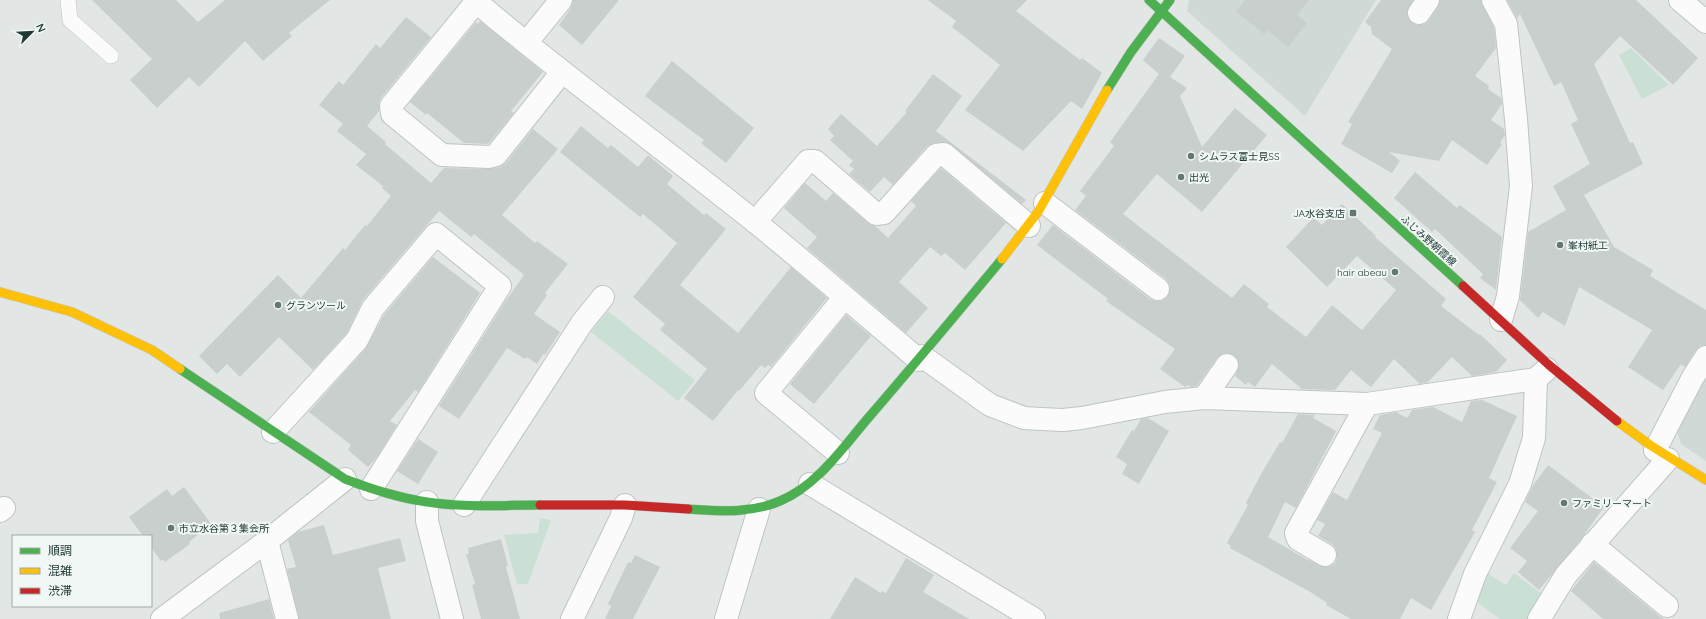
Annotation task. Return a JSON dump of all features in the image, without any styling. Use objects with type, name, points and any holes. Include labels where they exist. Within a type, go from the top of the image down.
[{"type":"street","points":[[526,43],[561,0]]},
{"type":"street","name":"ふじみ野朝霞線","points":[[1149,0],[1501,320],[1542,373],[1598,409],[1661,454],[1706,480]]},
{"type":"street","points":[[0,292],[72,312],[152,350],[345,479],[370,489],[427,502],[464,505],[625,505],[734,512],[759,509],[782,502],[810,484],[920,358],[1029,226],[1045,203],[1098,106],[1149,26],[1170,0]]},
{"type":"street","points":[[1493,0],[1506,24],[1516,119],[1520,186],[1508,296],[1501,320]]},
{"type":"street","points":[[1680,0],[1706,22]]},
{"type":"street","points":[[562,72],[496,155],[489,157],[442,155],[392,114],[391,106],[475,1],[562,72],[594,95],[755,222],[844,298],[920,358],[990,405],[1024,418],[1063,420],[1165,402],[1204,398],[1367,404],[1542,373],[1534,438],[1520,484],[1475,574],[1459,619]]},
{"type":"street","points":[[755,222],[808,161],[815,161],[876,214],[884,213],[936,155],[944,154],[1029,226]]},
{"type":"street","points":[[1045,203],[1158,289]]},
{"type":"street","points":[[273,432],[357,340],[373,308],[436,234],[500,286],[370,489]]},
{"type":"street","points":[[464,505],[582,323],[603,297]]},
{"type":"street","points":[[838,453],[766,393],[844,298]]},
{"type":"street","points":[[1547,616],[1566,575],[1592,544],[1661,454],[1693,377],[1706,357]]},
{"type":"street","points":[[1204,398],[1227,365]]},
{"type":"street","points":[[1325,555],[1298,539],[1296,533],[1367,404]]},
{"type":"street","points":[[162,619],[267,541],[345,479]]},
{"type":"street","points":[[810,484],[1034,619]]},
{"type":"street","points":[[427,502],[427,521],[452,619]]},
{"type":"street","points":[[572,619],[621,518],[625,505]]},
{"type":"street","points":[[726,619],[759,509]]},
{"type":"street","points":[[267,541],[287,619]]},
{"type":"street","points":[[1592,544],[1667,606]]},
{"type":"lane","points":[[68,0],[70,20],[111,56]]},
{"type":"shaded area","points":[[1189,0],[1376,0],[1305,116],[1187,11]]},
{"type":"shaded area","points":[[1706,377],[1706,461],[1681,444],[1677,432]]},
{"type":"green space","points":[[1631,48],[1669,85],[1642,99],[1619,55]]},
{"type":"green space","points":[[608,311],[695,380],[678,401],[591,332]]},
{"type":"green space","points":[[540,518],[551,520],[528,584],[517,584],[504,535],[538,533]]},
{"type":"green space","points":[[1487,573],[1506,585],[1514,573],[1542,594],[1528,619],[1500,619],[1476,601]]},
{"type":"building","points":[[92,0],[176,0],[198,22],[225,0],[330,0],[289,33],[292,36],[263,61],[245,41],[199,87],[189,77],[157,108],[130,80],[152,59]]},
{"type":"building","points":[[573,0],[619,0],[582,45],[559,25],[571,8]]},
{"type":"building","points":[[928,0],[1027,0],[1016,11],[1080,60],[1082,58],[1102,73],[1082,109],[1071,101],[1023,151],[965,110],[1000,65],[952,27],[956,21]]},
{"type":"building","points":[[1245,0],[1309,0],[1297,15],[1307,23],[1288,47],[1267,30],[1264,34],[1236,12]]},
{"type":"building","points":[[1381,0],[1413,0],[1407,12],[1408,18],[1412,23],[1418,25],[1425,24],[1429,20],[1438,7],[1440,0],[1481,0],[1494,28],[1496,48],[1475,76],[1489,86],[1488,89],[1501,98],[1502,104],[1491,120],[1504,129],[1505,135],[1500,143],[1502,144],[1487,165],[1452,140],[1439,161],[1389,152],[1400,161],[1392,173],[1341,144],[1352,124],[1348,122],[1392,49],[1372,34],[1371,27],[1365,22]]},
{"type":"building","points":[[1507,0],[1636,0],[1698,58],[1673,85],[1620,36],[1594,64],[1630,143],[1633,142],[1643,164],[1584,195],[1614,247],[1653,270],[1650,276],[1706,310],[1706,345],[1700,346],[1696,350],[1685,367],[1681,364],[1663,390],[1628,367],[1652,330],[1579,287],[1565,326],[1543,312],[1538,318],[1520,300],[1528,232],[1566,210],[1553,186],[1590,164],[1571,124],[1578,120],[1561,82],[1554,86],[1520,14],[1517,18]]},
{"type":"building","points":[[406,17],[431,37],[381,98],[379,103],[379,111],[367,126],[386,142],[385,144],[431,183],[444,168],[488,169],[500,167],[506,163],[533,129],[558,149],[502,215],[535,243],[537,241],[568,264],[545,293],[547,295],[534,314],[560,332],[545,355],[543,354],[537,364],[527,357],[525,359],[507,348],[459,419],[439,406],[505,302],[524,275],[474,234],[471,237],[439,211],[363,300],[347,333],[313,370],[279,337],[240,377],[227,364],[217,374],[199,356],[278,275],[301,298],[343,248],[345,250],[365,225],[367,226],[391,196],[382,188],[383,186],[356,165],[366,154],[337,131],[343,124],[319,105],[339,81],[343,85],[376,44],[380,48]]},
{"type":"building","points":[[480,21],[543,72],[511,111],[514,113],[488,144],[464,143],[427,113],[426,115],[410,102],[476,22],[478,24]]},
{"type":"building","points":[[1159,38],[1185,56],[1170,77],[1187,88],[1180,96],[1202,147],[1235,108],[1267,135],[1202,212],[1157,174],[1123,214],[1232,298],[1244,284],[1269,304],[1267,307],[1306,337],[1332,305],[1362,330],[1396,290],[1357,256],[1327,287],[1286,247],[1314,217],[1322,225],[1342,204],[1376,236],[1375,237],[1446,299],[1441,306],[1479,335],[1480,334],[1507,360],[1496,372],[1472,376],[1452,357],[1428,382],[1420,384],[1394,359],[1371,387],[1351,370],[1335,390],[1302,389],[1272,364],[1255,387],[1248,382],[1246,385],[1235,376],[1239,366],[1238,360],[1234,355],[1228,353],[1222,354],[1217,358],[1197,386],[1191,387],[1188,385],[1185,387],[1160,369],[1175,349],[1106,301],[1108,299],[1037,245],[1053,225],[1150,299],[1162,301],[1168,296],[1170,285],[1166,279],[1075,210],[1086,196],[1080,191],[1114,146],[1110,142],[1159,74],[1143,60]]},
{"type":"building","points":[[672,61],[754,128],[726,163],[701,143],[704,140],[645,96]]},
{"type":"building","points":[[933,74],[962,96],[936,131],[1026,200],[1022,204],[947,142],[934,143],[927,146],[893,185],[884,177],[870,192],[849,174],[854,169],[849,165],[853,161],[830,140],[834,136],[828,129],[841,114],[877,146],[907,112],[905,111]]},
{"type":"building","points":[[581,126],[608,148],[611,145],[638,167],[648,155],[673,176],[667,184],[704,215],[706,213],[726,229],[680,285],[738,333],[791,267],[827,298],[771,367],[768,365],[765,368],[761,365],[713,421],[684,398],[707,369],[660,330],[665,324],[633,297],[677,243],[643,214],[640,217],[560,152]]},
{"type":"building","points":[[941,168],[1006,223],[965,270],[945,253],[941,256],[930,247],[899,282],[928,308],[906,333],[807,248],[817,237],[784,208],[805,183],[826,201],[833,193],[888,238],[916,206],[911,201]]},
{"type":"building","points":[[1415,172],[1457,208],[1460,205],[1502,237],[1496,290],[1480,278],[1483,274],[1435,229],[1432,232],[1394,198]]},
{"type":"building","points":[[433,257],[480,293],[418,392],[415,390],[390,421],[397,425],[377,457],[368,467],[348,450],[351,445],[309,412],[366,348],[384,315]]},
{"type":"building","points":[[846,315],[871,336],[814,404],[790,384]]},
{"type":"building","points":[[1482,400],[1517,416],[1489,478],[1497,482],[1472,530],[1475,532],[1431,610],[1411,598],[1400,619],[1351,619],[1326,605],[1327,603],[1312,593],[1230,548],[1231,546],[1227,543],[1248,505],[1246,503],[1260,476],[1280,442],[1282,443],[1298,414],[1315,415],[1313,418],[1336,431],[1296,508],[1285,502],[1268,537],[1306,559],[1325,567],[1331,566],[1336,562],[1336,549],[1332,544],[1318,536],[1325,524],[1317,520],[1333,492],[1347,500],[1382,433],[1373,429],[1380,415],[1396,412],[1407,418],[1412,410],[1433,407],[1462,422],[1471,401]]},
{"type":"building","points":[[1148,418],[1169,431],[1139,484],[1122,474],[1127,464],[1116,457],[1132,430],[1134,431],[1141,419]]},
{"type":"building","points":[[418,439],[438,452],[418,484],[397,471]]},
{"type":"building","points":[[1548,465],[1604,507],[1581,539],[1539,590],[1518,572],[1527,561],[1510,548],[1538,511],[1525,502],[1532,487]]},
{"type":"building","name":"市立水谷第３集会所","points":[[184,487],[211,524],[189,542],[190,544],[165,562],[163,559],[161,561],[152,548],[152,535],[142,535],[129,517],[167,489],[172,496]]},
{"type":"building","points":[[324,525],[333,555],[400,538],[406,561],[378,568],[391,619],[299,619],[287,569],[296,567],[288,540],[298,532]]},
{"type":"building","points":[[501,539],[508,566],[506,567],[520,619],[481,619],[472,585],[475,584],[466,554],[469,554],[468,548]]},
{"type":"building","points":[[635,555],[660,567],[633,619],[605,619],[611,606],[608,604],[628,562],[631,563]]},
{"type":"building","points":[[906,558],[934,575],[923,592],[969,619],[830,619],[855,577],[881,593],[882,591],[886,593]]},
{"type":"building","points":[[1594,562],[1664,619],[1603,619],[1571,591]]},
{"type":"building","points":[[269,599],[274,619],[220,619],[219,613]]},
{"type":"traffic: fast","points":[[1149,0],[1463,286]]},
{"type":"traffic: fast","points":[[1107,90],[1131,52],[1170,0]]},
{"type":"traffic: fast","points":[[688,509],[735,511],[757,508],[780,501],[794,494],[806,485],[839,453],[1002,259]]},
{"type":"traffic: fast","points":[[180,369],[345,479],[385,493],[441,504],[469,506],[540,505]]},
{"type":"traffic: slow","points":[[1002,259],[1038,212],[1107,90]]},
{"type":"traffic: slow","points":[[0,292],[72,312],[152,350],[180,369]]},
{"type":"traffic: slow","points":[[1617,421],[1650,445],[1706,480]]},
{"type":"traffic: jam","points":[[1463,286],[1549,365],[1617,421]]},
{"type":"traffic: jam","points":[[540,505],[625,505],[688,509]]},
{"type":"place","name":"シムラス富士見SS","points":[[1191,156]]},
{"type":"place","name":"出光","points":[[1181,177]]},
{"type":"place","name":"JA水谷支店","points":[[1353,213]]},
{"type":"place","name":"峯村紙工","points":[[1560,245]]},
{"type":"place","name":"hair abeau","points":[[1395,272]]},
{"type":"place","name":"グランツール","points":[[278,305]]},
{"type":"place","name":"ファミリーマート","points":[[1564,503]]},
{"type":"place","name":"市立水谷第３集会所","points":[[171,528]]}]
